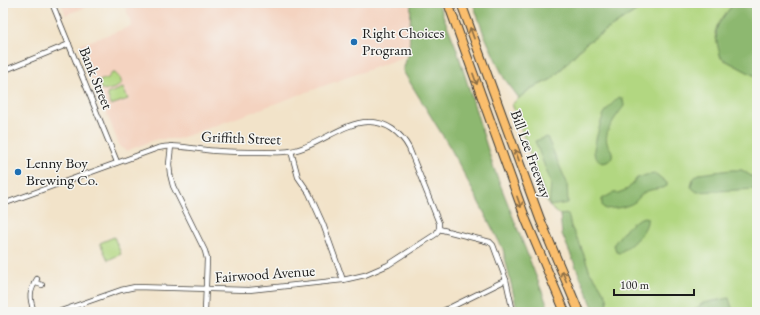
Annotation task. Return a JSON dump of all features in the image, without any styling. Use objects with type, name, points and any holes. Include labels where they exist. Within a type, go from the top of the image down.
[{"type":"highway","name":"Bill Lee Freeway","points":[[448,3],[531,233],[565,312]]},
{"type":"highway","name":"Bill Lee Freeway","points":[[461,3],[540,219],[579,312]]},
{"type":"street","name":"Bank Street","points":[[52,3],[118,162]]},
{"type":"street","points":[[3,71],[69,44]]},
{"type":"street","name":"Griffith Street","points":[[3,204],[158,148],[171,146],[230,152],[279,153],[303,148],[360,122],[376,122],[388,126],[399,134],[409,148],[439,223],[439,229]]},
{"type":"street","points":[[171,146],[169,169],[173,186],[205,251],[208,263],[205,312]]},
{"type":"street","points":[[291,151],[298,177],[312,199],[323,224],[343,280]]},
{"type":"street","points":[[439,229],[490,242],[493,245],[506,280],[513,312]]},
{"type":"street","name":"Fairwood Avenue","points":[[58,312],[115,291],[135,287],[249,290],[343,280],[388,266],[436,234],[439,229]]},
{"type":"street","points":[[34,312],[30,290],[37,279]]},
{"type":"street","points":[[441,312],[506,280]]},
{"type":"street","points":[[34,284],[36,283],[42,285]]},
{"type":"shaded area","points":[[59,3],[97,3],[65,15],[63,7]]},
{"type":"shaded area","points":[[124,3],[411,3],[409,55],[178,139],[157,139],[126,151],[120,147],[79,45],[132,26]]},
{"type":"green space","points":[[411,3],[438,3],[456,47],[493,166],[550,312],[520,312],[516,305],[503,249],[451,149],[403,71],[407,56],[409,55]]},
{"type":"green space","points":[[473,3],[648,3],[585,44],[552,79],[530,89],[519,98],[504,78],[483,32]]},
{"type":"green space","points":[[648,3],[734,3],[717,26],[715,33],[721,58],[757,77],[757,312],[608,312],[599,284],[590,272],[579,242],[571,227],[568,214],[560,215],[549,206],[512,104],[530,89],[552,79],[585,44]]},
{"type":"green space","points":[[734,3],[757,3],[757,77],[721,58],[716,33],[717,28]]},
{"type":"green space","points":[[112,73],[115,73],[118,76],[121,84],[112,89],[101,89],[98,82],[107,79]]},
{"type":"green space","points":[[123,88],[128,99],[111,105],[107,94]]},
{"type":"green space","points":[[619,97],[623,99],[624,106],[612,123],[606,139],[612,151],[612,158],[607,162],[602,163],[596,158],[594,153],[595,145],[604,114]]},
{"type":"green space","points":[[547,137],[567,183],[568,203],[549,206],[551,183],[535,141]]},
{"type":"green space","points":[[742,170],[751,176],[757,176],[757,189],[697,192],[691,187],[693,179],[699,174]]},
{"type":"green space","points":[[656,174],[667,183],[667,186],[645,192],[636,201],[625,206],[605,209],[602,205],[602,199],[613,193],[618,193],[628,189],[637,178]]},
{"type":"green space","points":[[568,214],[571,227],[579,242],[590,272],[607,297],[608,312],[595,312],[562,234],[560,215]]},
{"type":"green space","points":[[644,217],[647,218],[647,223],[638,238],[619,253],[616,252],[614,244],[620,236],[631,224]]},
{"type":"green space","points":[[114,237],[121,254],[108,260],[100,243]]},
{"type":"green space","points":[[729,298],[733,312],[692,312],[703,303]]},
{"type":"place","name":"Right Choices Program","points":[[354,42]]},
{"type":"place","name":"Lenny Boy Brewing Co.","points":[[18,172]]}]
